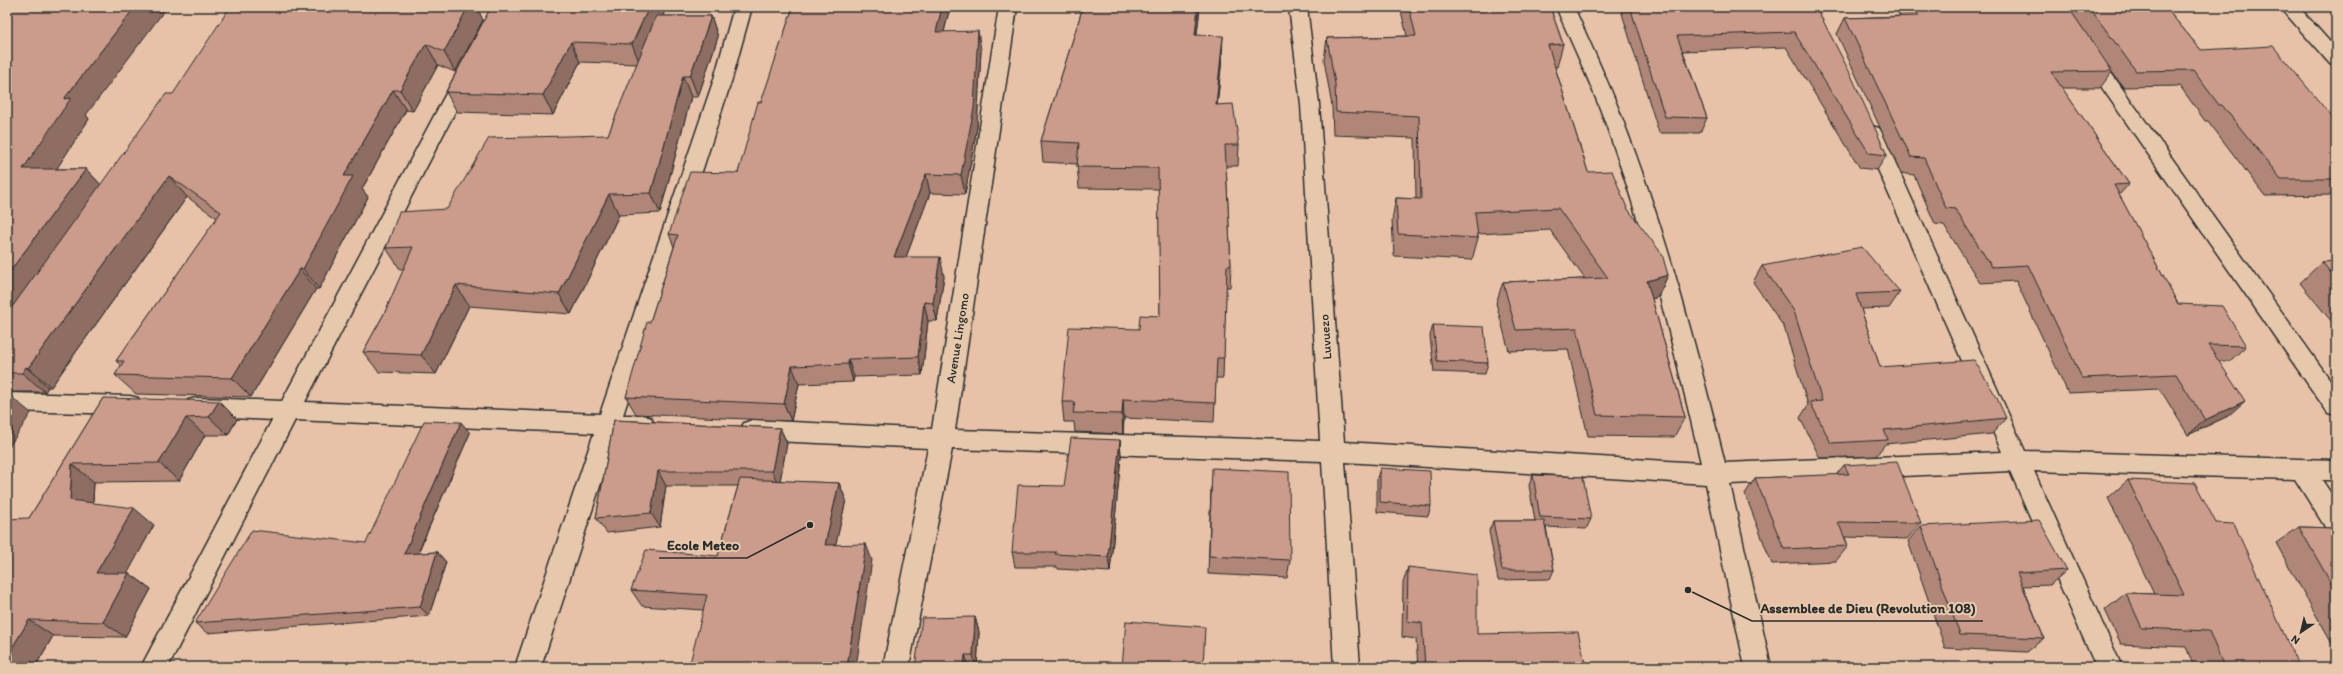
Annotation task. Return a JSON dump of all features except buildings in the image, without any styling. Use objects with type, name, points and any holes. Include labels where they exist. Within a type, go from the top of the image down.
[{"type":"street","points":[[528,667],[723,79],[743,7]]},
{"type":"street","name":"Avenue Lingomo","points":[[896,667],[942,439],[1008,7]]},
{"type":"street","name":"Luvuezo","points":[[1298,7],[1310,104],[1347,667]]},
{"type":"street","points":[[1565,7],[1621,141],[1679,320],[1716,474],[1758,667]]},
{"type":"street","points":[[2055,7],[2336,406]]},
{"type":"street","points":[[2289,7],[2336,60]]},
{"type":"street","points":[[154,667],[291,409],[475,56]]},
{"type":"street","points":[[1865,117],[2109,667]]},
{"type":"street","points":[[7,402],[149,406]]},
{"type":"street","points":[[173,406],[291,409],[665,426]]},
{"type":"street","points":[[729,429],[942,439],[1332,451],[1716,474],[2018,461],[2336,470]]},
{"type":"street","points":[[2301,468],[2336,522]]},
{"type":"place","name":"Ecole Meteo","points":[[810,525]]},
{"type":"place","name":"Assemblee de Dieu (Revolution 108)","points":[[1688,590]]}]
